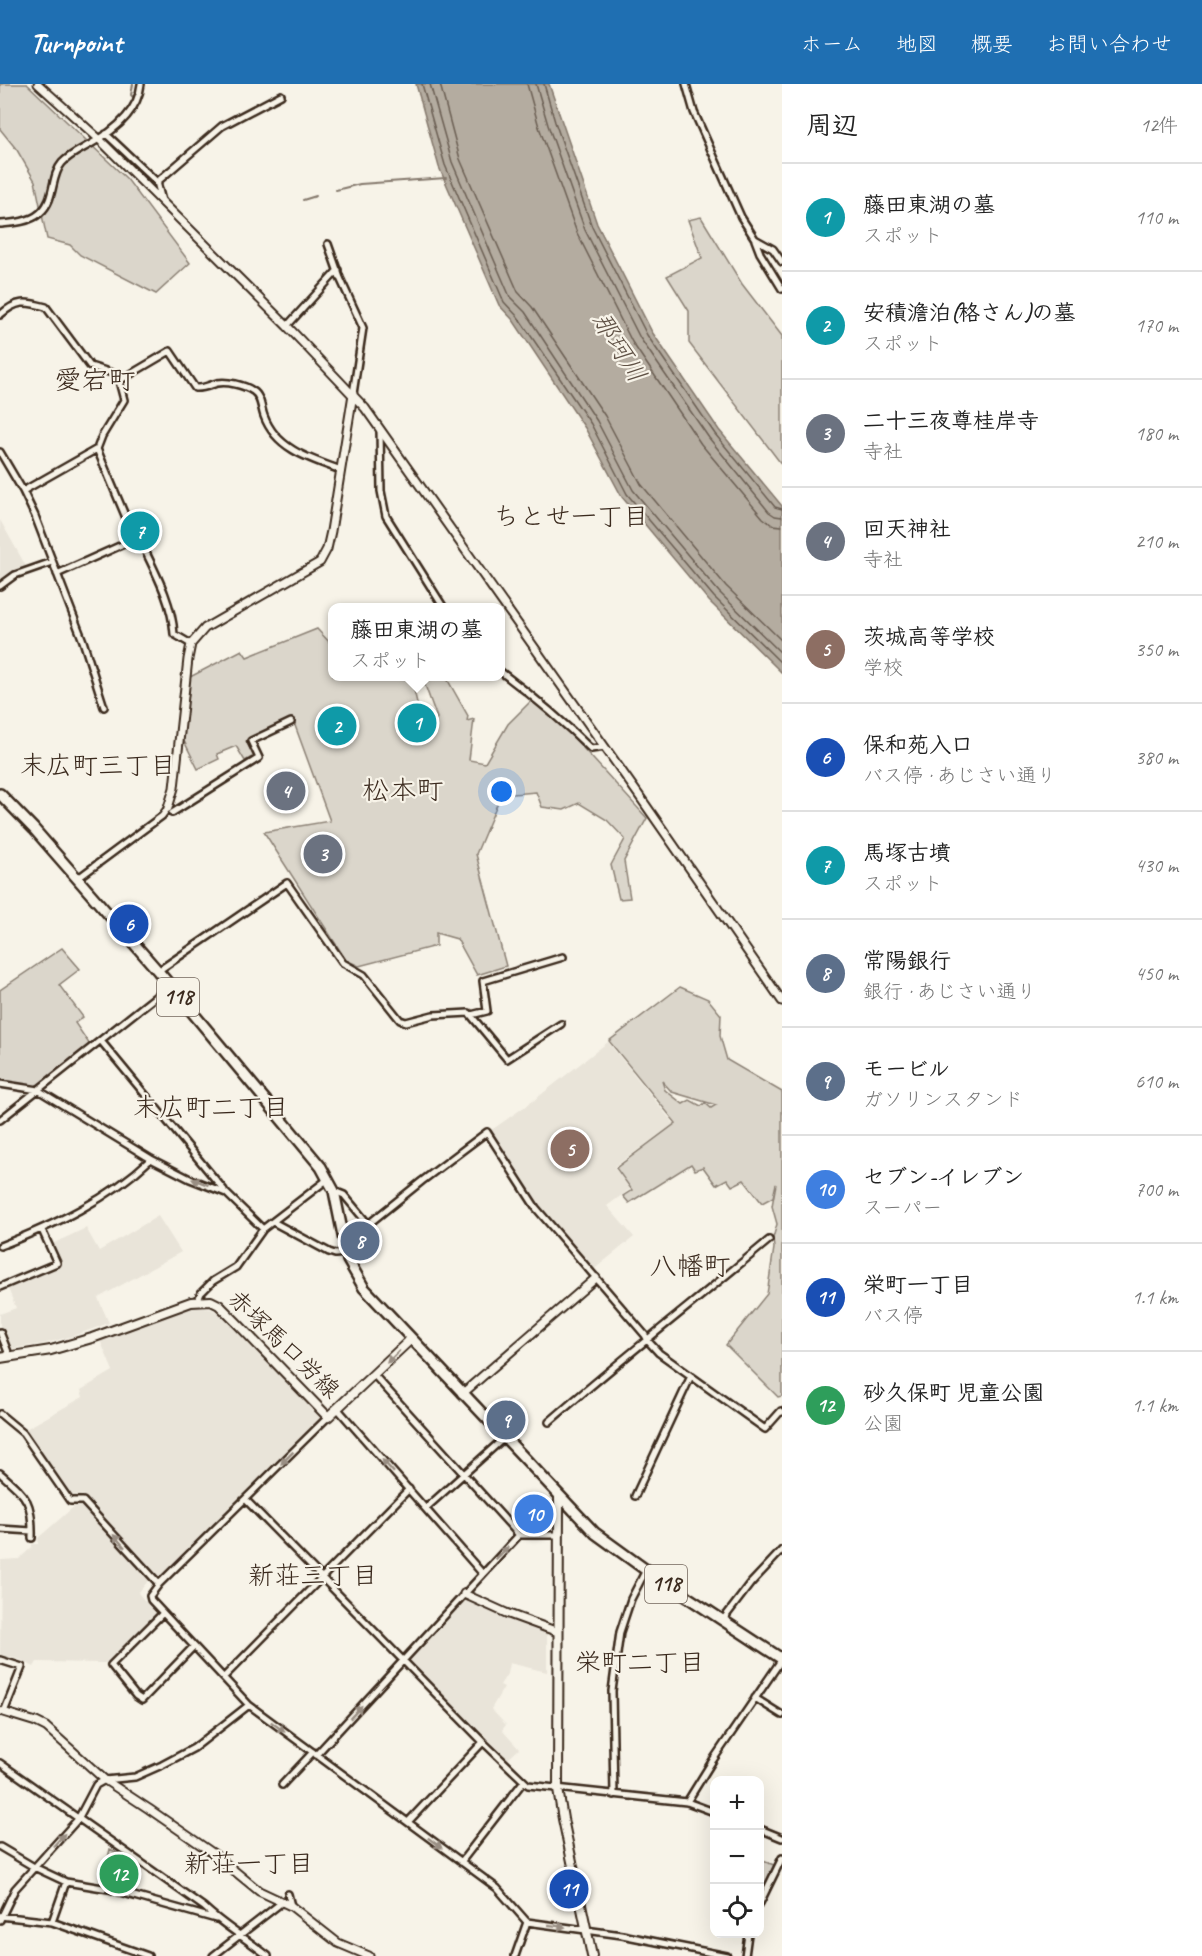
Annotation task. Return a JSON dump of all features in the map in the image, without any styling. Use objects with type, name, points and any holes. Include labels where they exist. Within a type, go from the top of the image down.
[{"type":"highway","name":"118","points":[[0,794],[34,829],[158,971],[306,1149],[334,1191],[346,1248],[354,1273],[364,1288],[595,1533],[646,1570],[782,1659]]},
{"type":"main road","name":"赤塚馬口労線","points":[[0,1358],[51,1350],[92,1338],[198,1300],[211,1301],[219,1305],[328,1417],[411,1339]]},
{"type":"main road","points":[[559,1497],[558,1789],[562,1819],[591,1956]]},
{"type":"street","points":[[38,84],[157,182],[163,202]]},
{"type":"street","points":[[0,224],[21,222],[39,214],[49,202],[60,165],[69,156],[102,137],[126,118],[136,102],[141,84]]},
{"type":"street","points":[[687,85],[694,112],[741,217],[782,289]]},
{"type":"street","points":[[157,182],[222,126],[281,95]]},
{"type":"street","points":[[102,137],[353,394],[380,428],[503,603]]},
{"type":"street","points":[[755,239],[773,249],[782,262]]},
{"type":"street","points":[[170,811],[191,644],[205,627],[320,562],[327,549],[363,328],[328,244]]},
{"type":"street","points":[[287,326],[338,270]]},
{"type":"street","points":[[0,315],[18,302],[46,307],[90,366],[112,373],[119,381],[124,400],[102,436],[97,449],[23,490]]},
{"type":"street","points":[[119,381],[170,351],[195,388],[230,383],[254,391],[262,404],[264,415],[272,431],[283,445],[341,470]]},
{"type":"street","points":[[380,428],[381,491],[386,516],[441,603]]},
{"type":"street","points":[[97,449],[135,539]]},
{"type":"street","points":[[0,452],[23,490],[83,641],[104,707]]},
{"type":"street","points":[[0,466],[7,465]]},
{"type":"street","points":[[57,574],[135,539],[140,540],[165,596],[173,619],[174,634],[191,644]]},
{"type":"street","points":[[0,586],[15,575],[52,562]]},
{"type":"street","points":[[505,605],[782,1001]]},
{"type":"street","points":[[505,675],[562,721],[591,749],[605,747]]},
{"type":"street","points":[[78,879],[162,816],[260,758],[251,741],[291,722]]},
{"type":"street","points":[[158,971],[287,883],[343,963],[364,975],[400,1020],[406,1022],[433,1015],[469,1013],[507,1059],[561,1024]]},
{"type":"street","points":[[471,1015],[487,1011],[483,981],[563,957]]},
{"type":"street","points":[[0,1120],[170,986]]},
{"type":"street","points":[[101,1041],[226,1193],[263,1228]]},
{"type":"street","points":[[0,1084],[38,1090],[150,1159],[190,1179],[226,1193]]},
{"type":"street","points":[[273,1222],[335,1254],[346,1248],[369,1225],[426,1178],[487,1132],[536,1208],[659,1353],[765,1429],[782,1412]]},
{"type":"street","points":[[0,1246],[42,1230],[111,1192],[150,1159]]},
{"type":"street","points":[[198,1300],[201,1293],[213,1281],[236,1267],[263,1228],[328,1179]]},
{"type":"street","points":[[334,1191],[344,1195],[369,1225]]},
{"type":"street","points":[[0,1287],[57,1263],[42,1230]]},
{"type":"street","points":[[549,1422],[769,1240]]},
{"type":"street","points":[[462,1394],[596,1278]]},
{"type":"street","points":[[0,1332],[10,1357]]},
{"type":"street","points":[[374,1375],[519,1535]]},
{"type":"street","points":[[635,1496],[691,1376]]},
{"type":"street","points":[[337,1408],[482,1573]]},
{"type":"street","points":[[0,1414],[23,1433],[70,1501],[83,1501],[159,1584]]},
{"type":"street","points":[[328,1417],[159,1584],[150,1596],[151,1600],[249,1705],[503,1893],[527,1922],[622,1935],[727,1956]]},
{"type":"street","points":[[426,1508],[504,1438]]},
{"type":"street","points":[[0,1473],[24,1495],[31,1508],[32,1538]]},
{"type":"street","points":[[224,1677],[409,1489]]},
{"type":"street","points":[[245,1499],[523,1782],[528,1785],[558,1789],[687,1802],[710,1811]]},
{"type":"street","points":[[0,1529],[32,1531]]},
{"type":"street","points":[[282,1785],[315,1754],[519,1535],[559,1535]]},
{"type":"street","points":[[722,1621],[751,1583],[782,1550]]},
{"type":"street","points":[[614,1795],[612,1691],[620,1632],[631,1599],[646,1570]]},
{"type":"street","points":[[464,1594],[506,1613],[558,1632]]},
{"type":"street","points":[[163,1613],[111,1665],[136,1696],[142,1700],[194,1646]]},
{"type":"street","points":[[687,1802],[782,1659]]},
{"type":"street","points":[[0,1660],[22,1667],[2,1712],[46,1727],[105,1780],[206,1848],[259,1891],[291,1906],[338,1943],[369,1956]]},
{"type":"street","points":[[755,1698],[782,1715]]},
{"type":"street","points":[[148,1956],[52,1922],[0,1917],[15,1889],[78,1819],[96,1785],[105,1780],[135,1777],[162,1765],[194,1748],[249,1705]]},
{"type":"street","points":[[408,1822],[483,1742]]},
{"type":"street","points":[[0,1762],[204,1907],[268,1956]]},
{"type":"street","points":[[461,1862],[523,1782]]},
{"type":"street","points":[[762,1830],[782,1838]]},
{"type":"street","points":[[0,1847],[66,1882],[109,1889],[217,1919]]},
{"type":"street","points":[[764,1893],[782,1858]]},
{"type":"street","points":[[52,1922],[66,1882]]},
{"type":"street","points":[[288,1894],[291,1906]]},
{"type":"street","points":[[213,1956],[281,1903]]},
{"type":"street","points":[[515,1956],[527,1922]]},
{"type":"street","points":[[745,1956],[747,1938]]},
{"type":"shaded area","points":[[0,84],[27,84],[127,179],[190,263],[156,294],[80,255],[70,245],[47,239],[35,181],[17,150],[0,129]]},
{"type":"shaded area","points":[[701,217],[742,284],[782,336],[782,465],[689,343],[689,311],[667,276],[702,258],[688,220]]},
{"type":"shaded area","points":[[0,520],[27,568],[0,583]]},
{"type":"shaded area","points":[[317,629],[328,641],[328,681],[412,681],[424,733],[418,739],[428,735],[437,718],[423,681],[448,681],[468,716],[467,721],[474,719],[469,760],[485,763],[508,724],[532,700],[562,725],[647,818],[624,861],[630,898],[619,899],[611,865],[625,839],[607,820],[579,803],[564,810],[542,807],[536,792],[501,795],[476,854],[506,966],[477,975],[457,939],[436,933],[436,946],[359,966],[346,960],[264,832],[330,821],[293,720],[246,741],[254,756],[245,761],[236,746],[217,754],[219,759],[198,769],[182,737],[190,677],[242,650],[247,657]]},
{"type":"shaded area","points":[[62,948],[80,969],[59,985],[83,1017],[75,1023],[90,1045],[36,1087],[0,1082],[0,990]]},
{"type":"shaded area","points":[[680,987],[708,999],[721,1015],[720,1036],[727,1060],[782,1092],[782,1396],[778,1397],[726,1345],[767,1294],[774,1248],[773,1238],[777,1224],[772,1206],[776,1184],[773,1197],[762,1203],[744,1180],[732,1186],[727,1179],[716,1185],[703,1167],[695,1170],[691,1164],[629,1203],[623,1196],[632,1190],[616,1168],[676,1123],[609,1041]],"holes":[[[662,1081],[672,1092],[716,1105],[711,1108],[705,1103],[701,1106],[690,1100],[683,1104],[665,1090]]]},
{"type":"shaded area","points":[[608,1042],[674,1124],[614,1167],[630,1189],[607,1206],[634,1237],[592,1271],[538,1206],[490,1131],[533,1101]]},
{"type":"shaded area","points":[[158,1216],[181,1252],[98,1298],[109,1323],[43,1344],[9,1349],[0,1328],[0,1314],[16,1308],[7,1286],[59,1265],[50,1245],[86,1228],[99,1251]]},
{"type":"shaded area","points":[[194,1307],[212,1309],[230,1322],[321,1417],[158,1579],[82,1495],[74,1499],[70,1498],[24,1430],[83,1397],[81,1390],[113,1371],[100,1340]]},
{"type":"shaded area","points":[[77,1504],[83,1504],[149,1580],[138,1593],[156,1614],[105,1663],[37,1662],[34,1667],[21,1660],[0,1655],[1,1560],[19,1559],[32,1547],[32,1544],[38,1544],[38,1538]]},
{"type":"shaded area","points":[[465,1600],[547,1633],[547,1672],[509,1663],[507,1674],[500,1685],[504,1687],[491,1709],[506,1725],[502,1730],[519,1749],[508,1759],[409,1661]]},
{"type":"shaded area","points":[[110,1849],[137,1864],[129,1890],[102,1884]]},
{"type":"shaded area","points":[[764,1861],[774,1865],[764,1888]]},
{"type":"water","name":"那珂川","points":[[416,84],[549,84],[597,224],[652,332],[719,430],[782,506],[782,673],[709,601],[622,497],[585,428],[513,320],[499,305],[439,167]]},
{"type":"waterway","points":[[133,84],[131,95],[133,97]]},
{"type":"waterway","points":[[336,190],[360,184],[446,178]]},
{"type":"waterway","points":[[303,200],[316,196]]},
{"type":"place","name":"馬塚古墳","points":[[140,531]]},
{"type":"place","name":"藤田東湖の墓","points":[[417,723]]},
{"type":"place","name":"安積澹泊(格さん)の墓","points":[[337,726]]},
{"type":"place","name":"回天神社","points":[[286,791]]},
{"type":"place","name":"二十三夜尊桂岸寺","points":[[323,854]]},
{"type":"place","name":"保和苑入口","points":[[129,924]]},
{"type":"place","name":"茨城高等学校","points":[[570,1149]]},
{"type":"place","name":"常陽銀行","points":[[360,1241]]},
{"type":"place","name":"モービル","points":[[506,1420]]},
{"type":"place","name":"セブン-イレブン","points":[[534,1514]]},
{"type":"place","name":"砂久保町 児童公園","points":[[119,1874]]},
{"type":"place","name":"栄町一丁目","points":[[569,1889]]},
{"type":"district","name":"愛宕町","points":[[95,380]]},
{"type":"district","name":"ちとせ一丁目","points":[[571,516]]},
{"type":"district","name":"末広町三丁目","points":[[98,765]]},
{"type":"district","name":"松本町","points":[[403,790]]},
{"type":"district","name":"末広町二丁目","points":[[211,1107]]},
{"type":"district","name":"八幡町","points":[[690,1266]]},
{"type":"district","name":"新荘三丁目","points":[[313,1575]]},
{"type":"district","name":"栄町二丁目","points":[[640,1662]]},
{"type":"district","name":"新荘一丁目","points":[[249,1863]]}]
